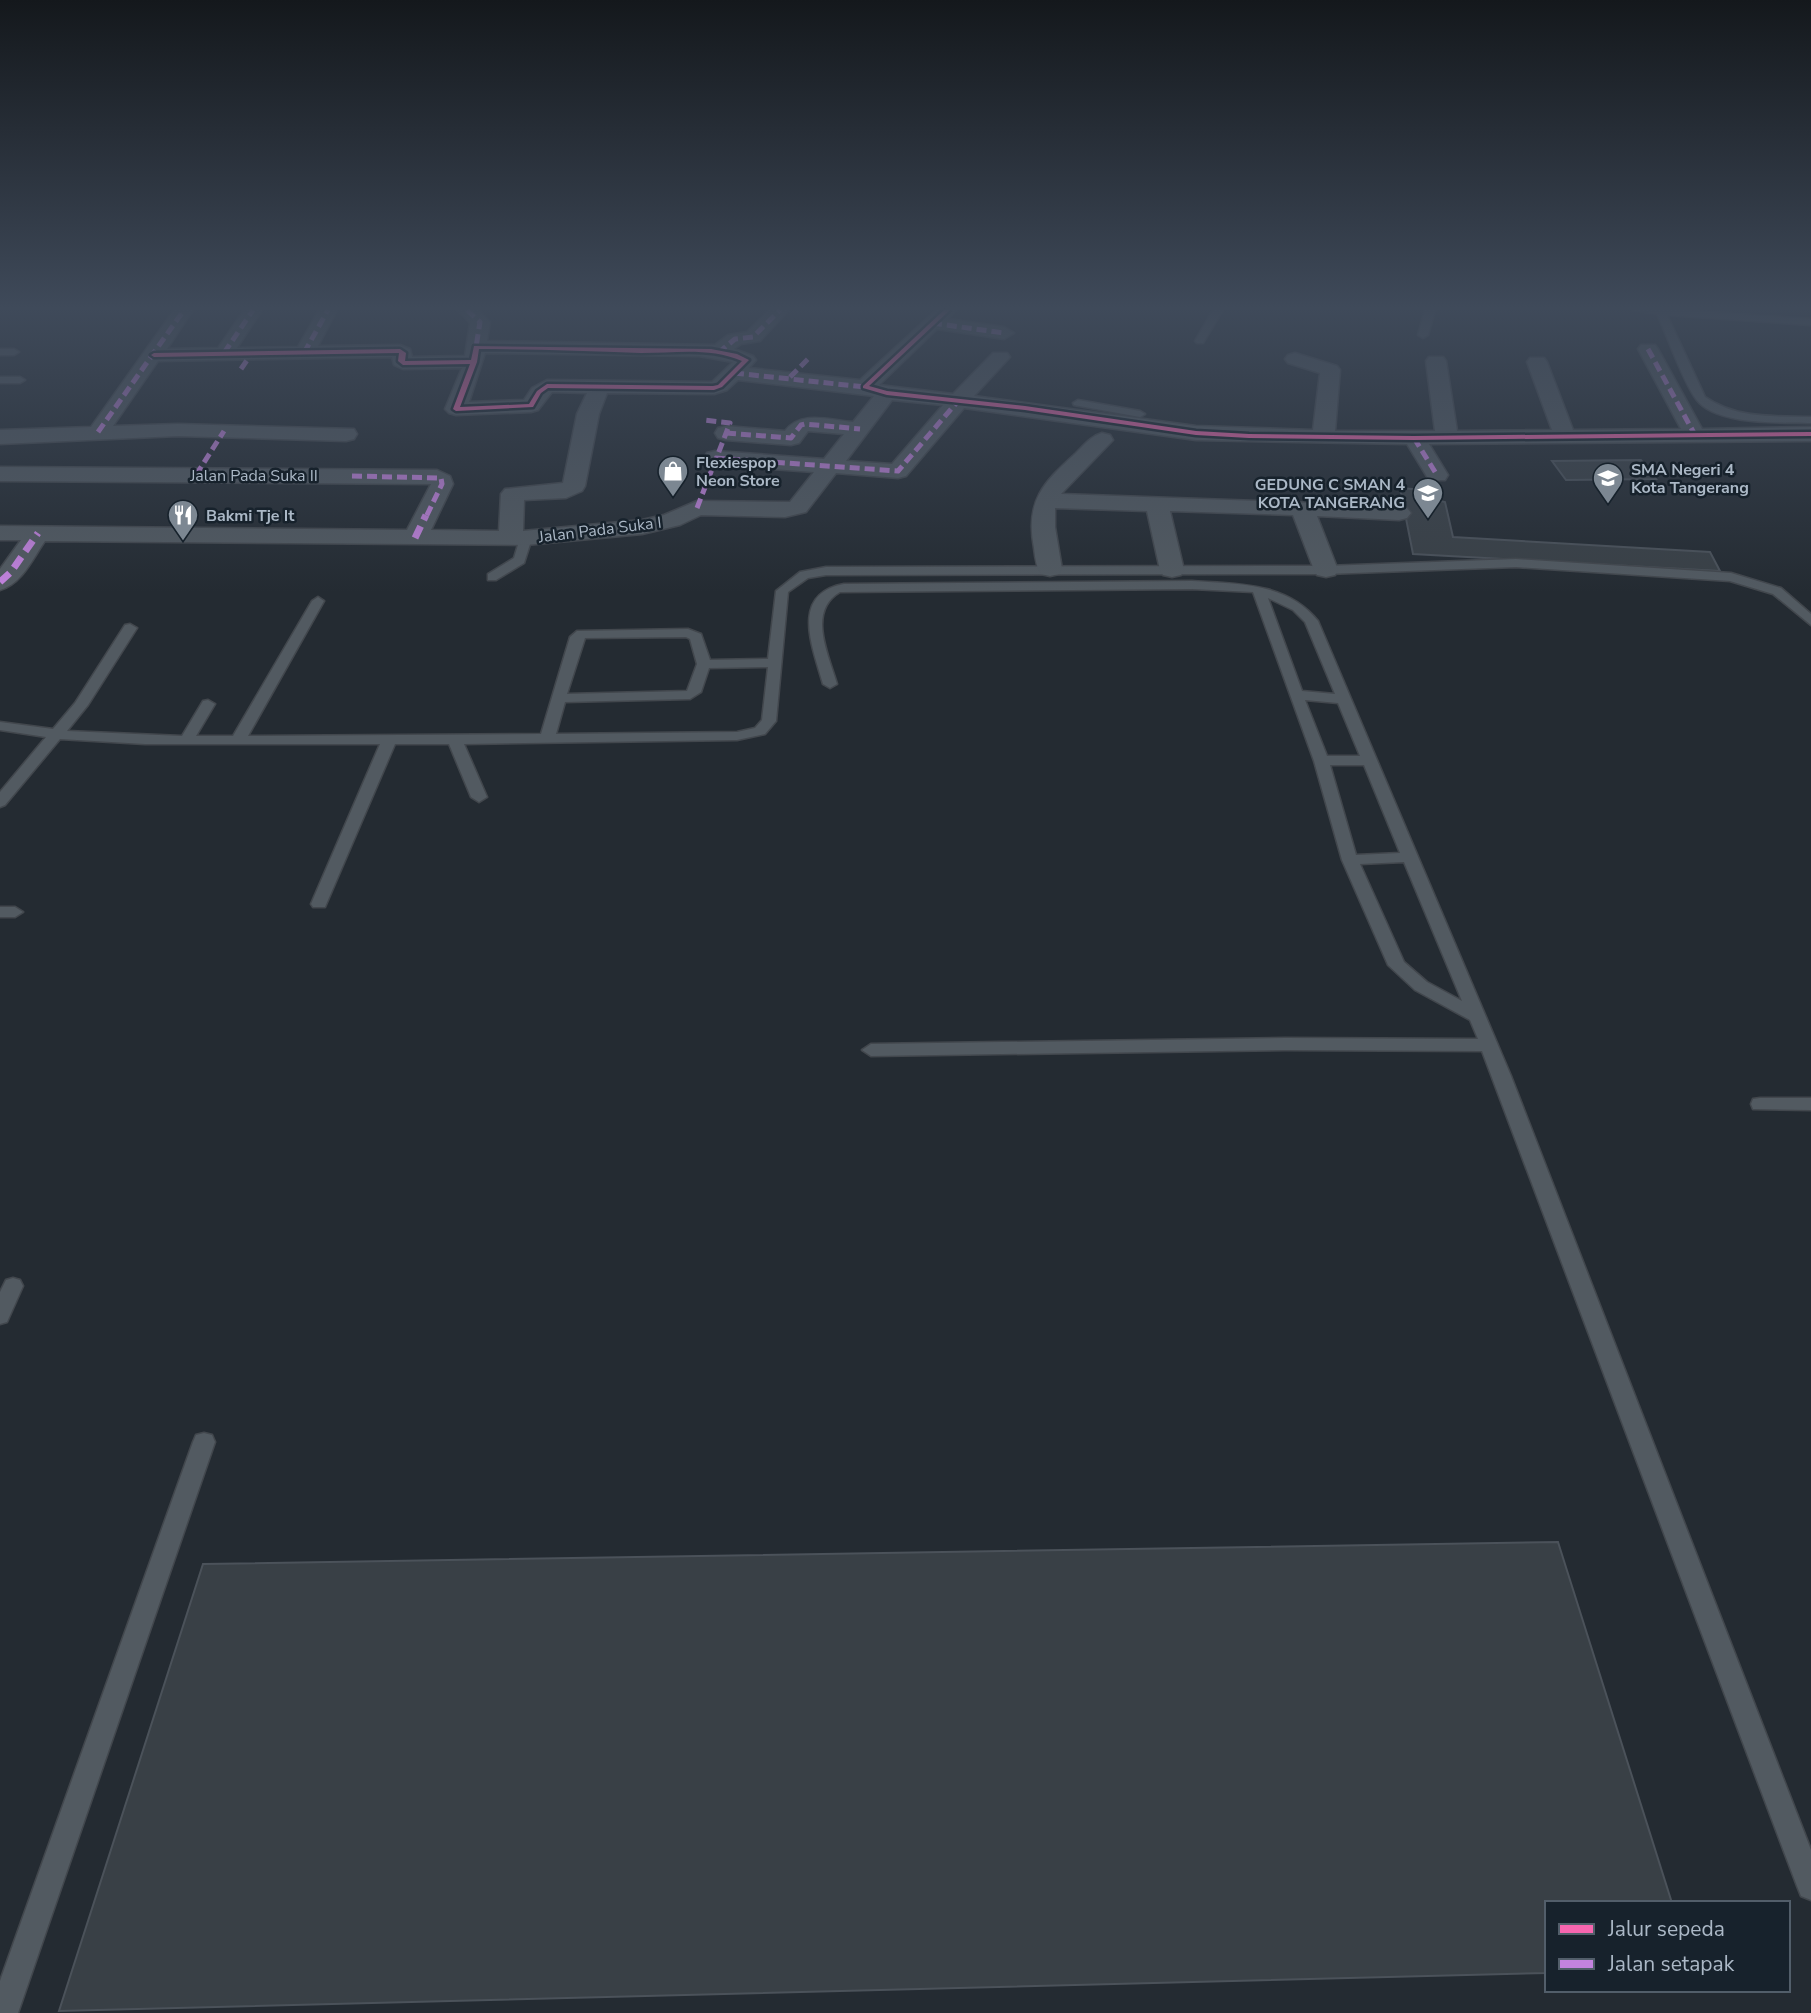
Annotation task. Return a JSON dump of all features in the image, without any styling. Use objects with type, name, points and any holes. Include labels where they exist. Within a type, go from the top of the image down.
[{"type":"street","points":[[98,432],[118,404]]},
{"type":"street","points":[[458,404],[456,409],[522,408],[531,407],[533,404]]},
{"type":"street","points":[[519,538],[513,494],[566,491],[574,486],[592,404]]},
{"type":"street","name":"Jalan Pada Suka I","points":[[0,533],[519,538],[642,527],[672,520],[697,508],[785,510],[798,507],[832,465],[859,429],[870,404]]},
{"type":"street","points":[[715,458],[891,471],[901,468],[955,404]]},
{"type":"street","points":[[999,404],[1141,414],[1192,442],[1260,428],[1323,438],[1800,434],[1811,456]]},
{"type":"street","points":[[1323,438],[1327,404]]},
{"type":"street","points":[[1442,404],[1447,437]]},
{"type":"street","points":[[1553,404],[1565,436]]},
{"type":"street","points":[[1678,404],[1695,435]]},
{"type":"street","points":[[697,508],[730,421],[704,420]]},
{"type":"street","points":[[726,433],[791,438],[805,424],[859,429]]},
{"type":"street","points":[[196,475],[223,431]]},
{"type":"street","points":[[0,437],[98,432],[346,433]]},
{"type":"street","points":[[1414,438],[1437,475]]},
{"type":"street","points":[[1050,569],[1044,530],[1046,501],[1102,440]]},
{"type":"street","name":"Jalan Pada Suka II","points":[[0,474],[437,477],[442,484],[415,538]]},
{"type":"street","points":[[1046,501],[1399,513]]},
{"type":"street","points":[[1157,504],[1171,570]]},
{"type":"street","points":[[1302,508],[1326,570]]},
{"type":"street","points":[[0,582],[11,572],[38,533]]},
{"type":"lane","points":[[1083,404],[1141,414]]},
{"type":"lane","points":[[1706,404],[1731,415],[1811,420]]},
{"type":"lane","points":[[492,577],[522,556],[519,538]]},
{"type":"lane","points":[[0,726],[55,736],[238,740],[737,736],[760,731],[769,721],[782,590],[804,575],[826,570],[1326,570],[1516,563],[1731,578],[1777,591],[1811,621]]},
{"type":"lane","points":[[830,684],[814,621],[816,605],[834,589],[869,586],[1192,585],[1258,589],[1298,607],[1311,621],[1502,1076],[1811,1886]]},
{"type":"lane","points":[[1258,589],[1321,761],[1350,860],[1397,965],[1421,986],[1476,1016]]},
{"type":"lane","points":[[238,740],[318,601]]},
{"type":"lane","points":[[0,802],[81,705],[130,628]]},
{"type":"lane","points":[[547,738],[577,637],[582,634],[688,633],[696,637],[704,664],[694,692],[690,695],[561,698]]},
{"type":"lane","points":[[704,664],[774,663]]},
{"type":"lane","points":[[1296,695],[1343,699]]},
{"type":"lane","points":[[187,739],[208,704]]},
{"type":"lane","points":[[318,904],[389,740]]},
{"type":"lane","points":[[455,740],[479,797]]},
{"type":"lane","points":[[1321,761],[1370,760]]},
{"type":"lane","points":[[1350,860],[1408,856]]},
{"type":"lane","points":[[872,1050],[1285,1044],[1487,1045]]},
{"type":"lane","points":[[1760,1104],[1811,1104]]},
{"type":"lane","points":[[0,1316],[13,1286]]},
{"type":"lane","points":[[3,2013],[204,1442]]},
{"type":"building","points":[[1641,460],[1656,479],[1566,480],[1552,461]]},
{"type":"building","name":"GEDUNG C SMAN 4 KOTA TANGERANG","points":[[1400,488],[1437,491],[1440,501],[1445,502],[1453,537],[1710,552],[1720,571],[1413,554]]},
{"type":"building","points":[[1558,1542],[1671,1901],[1545,1901],[1545,1973],[59,2011],[203,1564]]},
{"type":"marked path","points":[[98,432],[118,404]]},
{"type":"marked path","points":[[715,458],[898,471],[955,404]]},
{"type":"marked path","points":[[1678,404],[1695,435]]},
{"type":"marked path","points":[[697,508],[730,423],[704,420]]},
{"type":"marked path","points":[[726,433],[791,438],[801,425],[805,424],[860,429]]},
{"type":"marked path","points":[[196,475],[224,431]]},
{"type":"marked path","points":[[1414,438],[1437,475]]},
{"type":"marked path","points":[[352,476],[441,478],[442,484],[415,538]]},
{"type":"marked path","points":[[0,582],[11,572],[38,533]]},
{"type":"cycle path","points":[[458,404],[456,409],[532,404]]},
{"type":"cycle path","points":[[988,404],[1196,433],[1249,436],[1414,438],[1811,434]]},
{"type":"place","name":"Flexiespop Neon Store","points":[[673,498]]},
{"type":"place","name":"SMA Negeri 4 Kota Tangerang","points":[[1608,505]]},
{"type":"place","name":"GEDUNG C SMAN 4 KOTA TANGERANG","points":[[1428,520]]},
{"type":"place","name":"Bakmi Tje It","points":[[183,542]]}]
